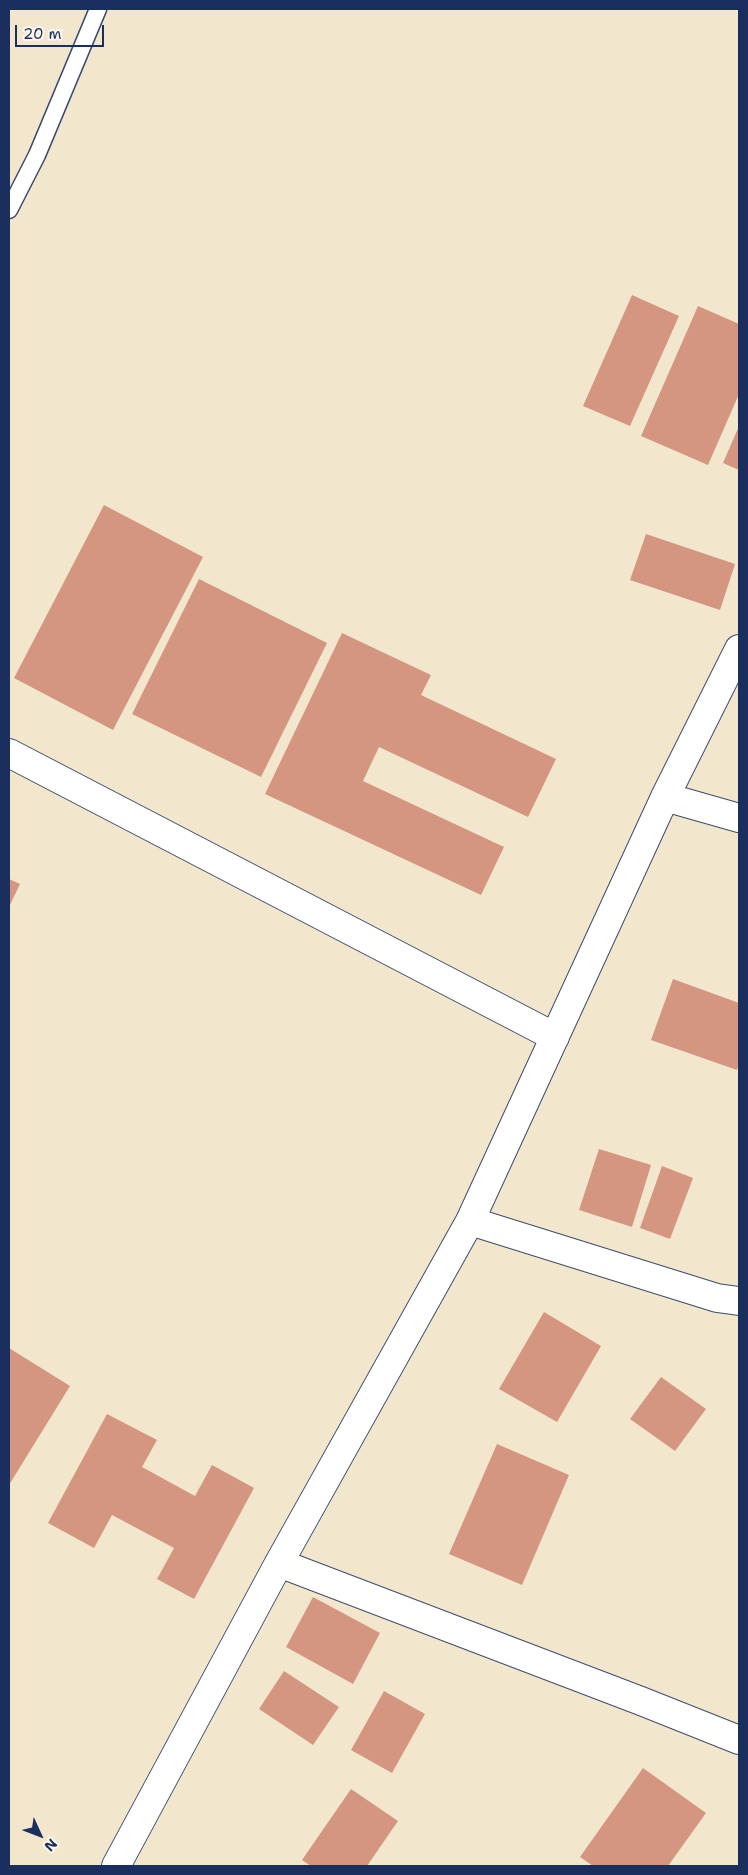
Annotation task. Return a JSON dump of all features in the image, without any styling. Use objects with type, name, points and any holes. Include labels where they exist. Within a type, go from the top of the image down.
[{"type":"street","points":[[116,1866],[278,1563],[470,1222],[665,797],[739,649]]},
{"type":"street","points":[[9,752],[554,1037]]},
{"type":"street","points":[[665,797],[739,818]]},
{"type":"street","points":[[470,1222],[717,1298],[739,1301]]},
{"type":"street","points":[[278,1563],[739,1740]]},
{"type":"lane","points":[[9,210],[38,155],[98,9]]},
{"type":"building","points":[[632,295],[679,316],[630,426],[583,406]]},
{"type":"building","points":[[698,306],[739,324],[739,394],[708,465],[641,436]]},
{"type":"building","points":[[739,426],[739,470],[723,463]]},
{"type":"building","points":[[104,505],[203,557],[113,730],[14,678]]},
{"type":"building","points":[[646,534],[735,564],[720,610],[630,580]]},
{"type":"building","points":[[199,579],[327,643],[261,777],[132,714]]},
{"type":"building","points":[[342,633],[431,675],[421,695],[556,759],[528,817],[379,747],[363,781],[504,847],[481,895],[265,794]]},
{"type":"building","points":[[9,879],[20,884],[9,907]]},
{"type":"building","points":[[673,979],[739,1003],[739,1063],[737,1070],[651,1040]]},
{"type":"building","points":[[599,1149],[651,1165],[632,1227],[579,1210]]},
{"type":"building","points":[[662,1166],[693,1178],[670,1239],[640,1228]]},
{"type":"building","points":[[544,1312],[601,1346],[557,1422],[499,1389]]},
{"type":"building","points":[[9,1348],[70,1386],[9,1485]]},
{"type":"building","points":[[661,1377],[706,1409],[675,1451],[630,1419]]},
{"type":"building","points":[[107,1414],[157,1440],[142,1467],[195,1496],[212,1465],[254,1488],[194,1599],[157,1579],[174,1548],[112,1515],[94,1548],[48,1523]]},
{"type":"building","points":[[497,1444],[569,1475],[522,1585],[449,1554]]},
{"type":"building","points":[[313,1597],[380,1633],[353,1684],[286,1647]]},
{"type":"building","points":[[284,1671],[339,1707],[313,1745],[259,1709]]},
{"type":"building","points":[[384,1691],[425,1714],[392,1773],[351,1750]]},
{"type":"building","points":[[643,1768],[706,1813],[668,1866],[593,1866],[580,1857]]},
{"type":"building","points":[[351,1789],[398,1821],[367,1866],[311,1866],[302,1860]]}]
